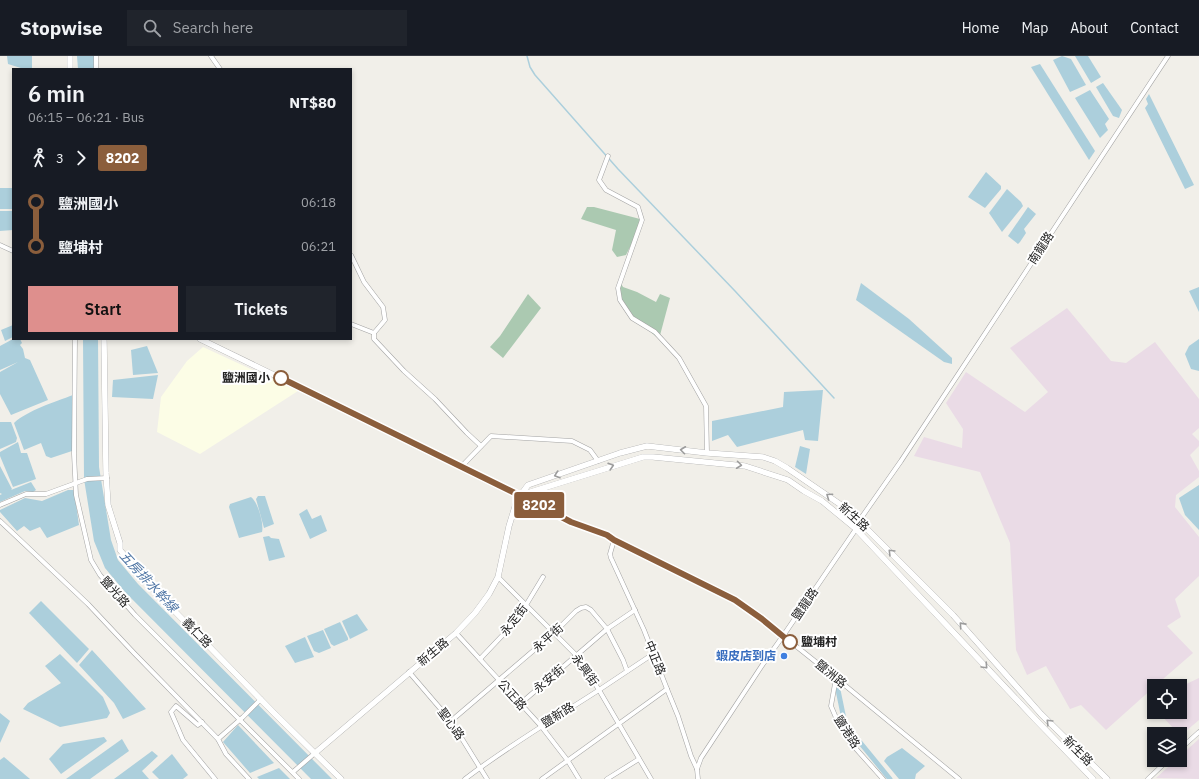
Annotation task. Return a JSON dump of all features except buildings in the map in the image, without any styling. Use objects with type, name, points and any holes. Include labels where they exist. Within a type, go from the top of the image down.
[{"type":"street","points":[[70,56],[70,68]]},
{"type":"street","points":[[96,56],[96,68]]},
{"type":"street","points":[[211,56],[219,68]]},
{"type":"street","name":"南龍路","points":[[915,440],[1168,56]]},
{"type":"street","points":[[608,156],[600,180],[606,190],[638,207],[642,220],[618,288],[620,300],[632,318],[655,332],[679,358],[706,406],[707,453]]},
{"type":"street","points":[[0,245],[12,251]]},
{"type":"street","points":[[352,257],[364,282],[383,307],[386,320],[374,333],[374,339],[404,371],[435,399],[481,446]]},
{"type":"street","points":[[352,324],[374,333]]},
{"type":"street","name":"鹽光路","points":[[75,340],[74,454],[76,495],[91,560],[100,575],[136,615],[299,779]]},
{"type":"street","name":"義仁路","points":[[104,340],[105,478],[108,505],[120,543],[120,550],[154,590],[260,700],[341,779]]},
{"type":"street","name":"鹽洲路","points":[[202,340],[462,466],[571,522],[607,535],[614,540],[735,600],[762,619],[836,678],[959,779]]},
{"type":"street","points":[[462,466],[491,436],[572,441],[590,450],[598,461]]},
{"type":"street","name":"鹽龍路","points":[[697,769],[701,758],[763,664],[915,440]]},
{"type":"street","name":"新生路","points":[[293,772],[456,633],[475,613],[489,594],[498,577],[517,500],[528,485],[620,453],[647,446],[707,453],[763,457],[775,462],[804,479],[847,509],[953,615],[1041,714],[1107,779]]},
{"type":"street","name":"新生路","points":[[521,496],[643,457],[745,466],[788,480],[822,501],[856,529],[1093,779]]},
{"type":"street","points":[[0,505],[26,494],[46,494],[87,478],[105,478]]},
{"type":"street","points":[[0,521],[88,604],[202,722],[218,739],[226,754],[249,779]]},
{"type":"street","name":"中正路","points":[[614,540],[610,554],[611,558],[644,630],[652,654],[678,716],[691,756],[697,769],[698,779]]},
{"type":"street","name":"永興街","points":[[498,577],[577,656],[599,690],[651,779]]},
{"type":"street","name":"永定街","points":[[480,659],[511,627],[527,605],[543,577]]},
{"type":"street","name":"永平街","points":[[451,721],[554,634],[576,611],[581,608],[586,607],[591,610],[607,629],[623,660],[626,671]]},
{"type":"street","name":"永安街","points":[[520,704],[607,629],[635,610]]},
{"type":"street","name":"公正路","points":[[456,633],[541,726],[568,760],[579,779]]},
{"type":"street","name":"鹽新路","points":[[465,779],[541,726],[599,690],[652,654]]},
{"type":"street","name":"聖心路","points":[[409,672],[451,721],[481,767],[487,779]]},
{"type":"street","name":"鹽港路","points":[[836,678],[832,706],[837,720],[849,741],[884,779]]},
{"type":"street","points":[[542,779],[667,689]]},
{"type":"street","points":[[218,739],[260,700]]},
{"type":"street","points":[[202,722],[198,725],[176,706],[171,712],[183,740],[215,779]]},
{"type":"street","points":[[1187,743],[1199,732]]},
{"type":"street","points":[[607,779],[639,759]]},
{"type":"street","points":[[1148,779],[1161,767]]},
{"type":"shaded area","points":[[587,207],[594,207],[640,219],[636,235],[626,255],[617,257],[612,250],[616,230],[581,219]]},
{"type":"shaded area","points":[[619,280],[623,287],[637,292],[656,302],[660,294],[670,298],[659,339],[629,314],[618,300]]},
{"type":"shaded area","points":[[528,294],[541,308],[503,358],[490,347],[500,336]]},
{"type":"shaded area","points":[[1067,308],[1111,361],[1126,363],[1155,342],[1199,399],[1199,428],[1192,434],[1199,441],[1199,446],[1190,455],[1199,471],[1199,477],[1176,495],[1175,507],[1199,537],[1199,576],[1175,599],[1181,617],[1167,626],[1193,653],[1163,679],[1147,679],[1147,693],[1106,730],[1081,705],[1070,709],[1046,666],[1027,675],[1016,650],[1010,543],[980,472],[914,456],[924,437],[962,448],[963,429],[946,403],[966,372],[1025,412],[1048,392],[1010,348]]},
{"type":"shaded area","name":"鹽洲國小","points":[[203,347],[298,391],[200,454],[157,432],[161,397],[187,361]]},
{"type":"shaded area","points":[[1199,678],[1199,720],[1187,730],[1187,727],[1172,727],[1165,719],[1187,719],[1187,684]]},
{"type":"shaded area","points":[[1199,739],[1199,779],[1156,778],[1168,767],[1187,767],[1187,750]]},
{"type":"water","points":[[7,56],[32,56],[32,68],[21,68],[8,64]]},
{"type":"water","points":[[77,56],[94,56],[94,68],[78,68]]},
{"type":"water","points":[[1062,56],[1071,59],[1086,85],[1070,92],[1053,60]]},
{"type":"water","points":[[1075,56],[1088,56],[1101,77],[1091,83]]},
{"type":"water","points":[[1040,64],[1095,151],[1089,160],[1031,67]]},
{"type":"water","points":[[1103,83],[1122,110],[1119,118],[1113,116],[1096,87]]},
{"type":"water","points":[[1090,90],[1109,119],[1105,124],[1108,130],[1100,138],[1075,98]]},
{"type":"water","points":[[1149,94],[1194,185],[1185,189],[1145,108],[1148,104],[1146,99]]},
{"type":"water","points":[[986,172],[1001,186],[1001,189],[985,208],[968,197]]},
{"type":"water","points":[[0,188],[12,188],[12,209],[0,209]]},
{"type":"water","points":[[1007,189],[1021,202],[1023,206],[1002,232],[989,213]]},
{"type":"water","points":[[1028,207],[1036,214],[1024,229],[1026,233],[1018,244],[1008,236]]},
{"type":"water","points":[[0,211],[12,211],[12,230],[0,231]]},
{"type":"water","points":[[861,283],[909,319],[952,358],[952,364],[944,362],[856,300]]},
{"type":"water","points":[[1199,287],[1199,312],[1189,291]]},
{"type":"water","points":[[12,325],[12,338],[5,341],[1,330]]},
{"type":"water","points":[[1199,339],[1199,371],[1191,369],[1185,354],[1189,346]]},
{"type":"water","points":[[12,340],[20,340],[22,343],[20,345],[23,349],[25,358],[30,360],[48,400],[11,415],[0,394],[0,372],[18,362],[0,370],[0,346]]},
{"type":"water","points":[[83,340],[98,340],[99,467],[111,540],[118,560],[138,584],[332,779],[311,779],[125,592],[105,568],[94,541],[84,479]]},
{"type":"water","points":[[147,346],[158,373],[133,375],[131,350]]},
{"type":"water","points":[[158,375],[153,399],[112,397],[113,380]]},
{"type":"water","points":[[823,390],[818,441],[805,440],[803,430],[737,447],[728,435],[712,441],[712,421],[783,407],[784,392]]},
{"type":"water","points":[[73,395],[75,450],[51,458],[46,456],[41,443],[24,450],[14,423],[34,410]]},
{"type":"water","points":[[0,422],[11,422],[17,438],[16,442],[0,449]]},
{"type":"water","points":[[18,442],[21,453],[27,453],[36,479],[13,487],[0,456],[0,452]]},
{"type":"water","points":[[800,446],[810,449],[806,474],[795,467]]},
{"type":"water","points":[[0,466],[12,489],[11,490],[31,482],[36,490],[33,492],[25,491],[0,502],[0,495],[2,494],[0,493]]},
{"type":"water","points":[[1199,485],[1199,530],[1185,515],[1179,498]]},
{"type":"water","points":[[68,490],[74,490],[79,525],[47,538],[40,527],[30,531],[24,526],[17,531],[0,512],[0,510],[25,498],[42,501]]},
{"type":"water","points":[[258,496],[265,496],[274,524],[264,528],[256,499]]},
{"type":"water","points":[[251,497],[256,503],[260,513],[262,532],[239,538],[229,507],[230,504]]},
{"type":"water","points":[[307,509],[312,519],[321,515],[327,531],[310,539],[299,514]]},
{"type":"water","points":[[269,536],[271,538],[279,539],[285,557],[269,561],[263,537]]},
{"type":"water","points":[[41,601],[89,649],[77,663],[29,613]]},
{"type":"water","points":[[357,614],[368,630],[350,639],[342,621]]},
{"type":"water","points":[[340,622],[348,640],[334,646],[331,644],[324,629]]},
{"type":"water","points":[[323,630],[331,648],[319,653],[314,651],[307,636]]},
{"type":"water","points":[[305,637],[314,657],[295,663],[285,646]]},
{"type":"water","points":[[92,650],[146,709],[123,719],[114,703],[79,665]]},
{"type":"water","points":[[60,654],[103,697],[110,713],[107,718],[60,727],[23,709],[28,703],[61,683],[45,666]]},
{"type":"water","points":[[0,713],[10,721],[0,743]]},
{"type":"water","points":[[238,725],[274,763],[250,773],[223,742]]},
{"type":"water","points":[[104,737],[107,741],[61,774],[49,759],[63,744]]},
{"type":"water","points":[[122,739],[129,751],[90,779],[66,779]]},
{"type":"water","points":[[902,748],[925,766],[916,774],[915,779],[899,779],[884,761],[887,757]]},
{"type":"water","points":[[152,751],[158,756],[142,771],[149,779],[114,779]]},
{"type":"water","points":[[172,754],[188,775],[183,779],[159,779],[152,772]]},
{"type":"water","points":[[4,757],[30,779],[0,779],[0,760]]},
{"type":"water","points":[[279,768],[290,779],[259,779],[257,777]]},
{"type":"waterway","points":[[527,56],[530,67],[535,75],[618,169],[735,291],[834,398]]},
{"type":"waterway","points":[[838,690],[845,724],[890,779]]},
{"type":"bus line","name":"8202","points":[[281,378],[571,522],[607,535],[614,540],[735,600],[762,619],[790,642]]},
{"type":"place","name":"鹽洲國小","points":[[281,378]]},
{"type":"place","name":"鹽埔村","points":[[790,642]]},
{"type":"place","name":"蝦皮店到店","points":[[784,656]]},
{"type":"water label","name":"五房排水幹線","points":[[149,581]]}]
